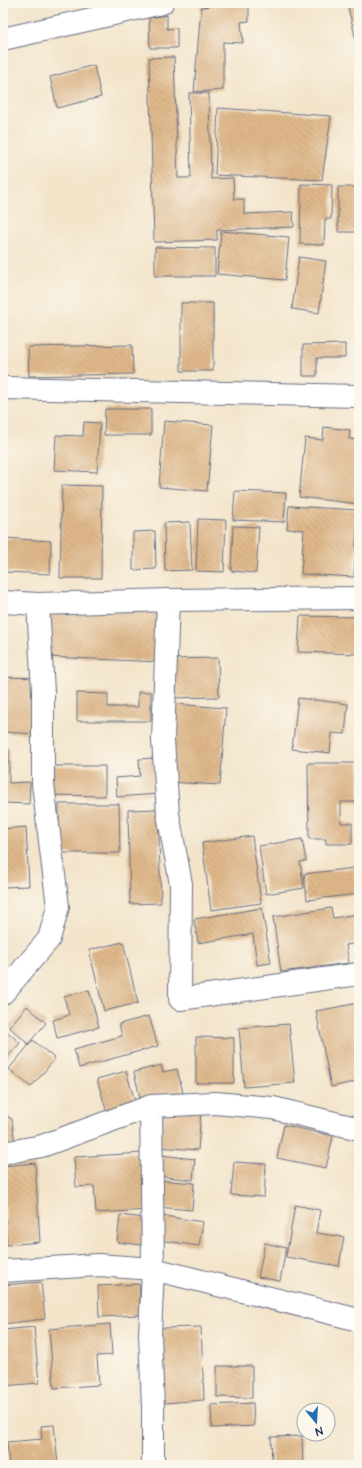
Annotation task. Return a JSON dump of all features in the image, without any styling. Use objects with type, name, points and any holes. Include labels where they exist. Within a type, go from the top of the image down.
[{"type":"street","points":[[3,39],[162,3]]},
{"type":"street","points":[[3,388],[359,396]]},
{"type":"street","points":[[3,602],[38,604],[168,600],[359,598]]},
{"type":"street","points":[[168,600],[163,740],[168,814],[182,884],[180,999],[359,974]]},
{"type":"street","points":[[3,993],[49,939],[58,907],[43,784],[43,692],[38,604]]},
{"type":"street","points":[[3,1154],[42,1146],[151,1106],[215,1103],[273,1108],[359,1129]]},
{"type":"street","points":[[151,1106],[153,1269],[150,1334],[153,1407],[153,1465]]},
{"type":"street","points":[[3,1271],[98,1265],[153,1269],[359,1320]]},
{"type":"building","points":[[249,3],[249,21],[241,22],[243,43],[223,42],[223,90],[194,92],[201,7]]},
{"type":"building","points":[[347,3],[359,3],[359,39],[356,40]]},
{"type":"building","points":[[167,15],[167,29],[177,28],[177,48],[150,48],[149,18]]},
{"type":"building","points":[[174,57],[178,178],[191,178],[189,93],[209,93],[211,179],[233,178],[234,199],[244,199],[244,214],[293,212],[294,227],[217,230],[217,240],[154,242],[149,58]]},
{"type":"building","points":[[94,65],[101,97],[57,108],[50,77]]},
{"type":"building","points":[[218,108],[331,116],[322,180],[215,175]]},
{"type":"building","points":[[301,184],[332,185],[331,219],[325,219],[324,245],[300,244]]},
{"type":"building","points":[[338,187],[359,187],[359,232],[338,232]]},
{"type":"building","points":[[221,231],[289,237],[285,280],[217,274]]},
{"type":"building","points":[[155,247],[215,248],[215,276],[155,276]]},
{"type":"building","points":[[299,257],[326,261],[319,313],[292,309]]},
{"type":"building","points":[[181,303],[213,303],[213,371],[181,371]]},
{"type":"building","points":[[345,344],[345,358],[317,358],[317,376],[303,376],[303,345]]},
{"type":"building","points":[[132,345],[133,374],[29,376],[28,347]]},
{"type":"building","points":[[105,409],[151,409],[151,435],[104,435]]},
{"type":"building","points":[[164,421],[213,425],[207,491],[159,487]]},
{"type":"building","points":[[84,422],[100,423],[97,472],[54,470],[56,435],[83,436]]},
{"type":"building","points":[[324,427],[350,430],[349,439],[359,440],[359,504],[299,497],[305,438],[323,440]]},
{"type":"building","points":[[62,485],[102,486],[101,578],[60,578]]},
{"type":"building","points":[[235,491],[286,493],[284,522],[233,520]]},
{"type":"building","points":[[289,506],[358,510],[354,577],[301,574],[304,530],[287,529]]},
{"type":"building","points":[[198,519],[226,520],[224,572],[196,571]]},
{"type":"building","points":[[190,522],[192,570],[165,571],[164,523]]},
{"type":"building","points":[[233,526],[259,527],[256,573],[231,571]]},
{"type":"building","points":[[155,531],[156,569],[133,570],[133,532]]},
{"type":"building","points":[[3,538],[51,541],[50,574],[3,572]]},
{"type":"building","points":[[49,604],[163,608],[161,662],[47,657]]},
{"type":"building","points":[[300,616],[359,617],[359,654],[298,652]]},
{"type":"building","points":[[218,658],[219,697],[167,698],[167,659]]},
{"type":"building","points":[[3,677],[39,678],[37,734],[3,732]]},
{"type":"building","points":[[138,692],[151,692],[151,721],[77,721],[77,693],[108,694],[108,707],[138,707]]},
{"type":"building","points":[[298,698],[348,704],[345,734],[332,733],[330,753],[292,749]]},
{"type":"building","points":[[174,704],[226,708],[220,785],[168,782]]},
{"type":"building","points":[[3,748],[9,749],[9,783],[30,782],[29,804],[3,803]]},
{"type":"building","points":[[156,758],[158,794],[117,797],[116,778],[140,776],[139,759]]},
{"type":"building","points":[[308,763],[359,763],[359,802],[341,802],[341,823],[352,823],[352,844],[326,844],[326,839],[309,839]]},
{"type":"building","points":[[50,766],[105,766],[105,796],[50,795]]},
{"type":"building","points":[[59,804],[119,804],[120,853],[59,853]]},
{"type":"building","points":[[158,809],[161,903],[130,904],[128,810]]},
{"type":"building","points":[[26,827],[29,886],[3,887],[3,829]]},
{"type":"building","points":[[252,836],[261,903],[211,910],[202,843]]},
{"type":"building","points":[[302,839],[306,861],[300,862],[304,888],[266,894],[259,846]]},
{"type":"building","points":[[354,868],[358,894],[307,900],[304,874]]},
{"type":"building","points":[[262,908],[271,963],[257,965],[253,934],[198,943],[194,919]]},
{"type":"building","points":[[331,908],[333,918],[359,914],[359,943],[346,945],[349,963],[281,972],[273,917]]},
{"type":"building","points":[[123,942],[138,1003],[104,1011],[89,950]]},
{"type":"building","points":[[89,990],[99,1027],[57,1038],[53,1020],[69,1015],[64,997]]},
{"type":"building","points":[[359,1003],[359,1081],[331,1087],[316,1011]]},
{"type":"building","points":[[27,1006],[46,1023],[28,1044],[9,1027]]},
{"type":"building","points":[[149,1016],[158,1046],[79,1068],[74,1049],[122,1036],[119,1024]]},
{"type":"building","points":[[289,1024],[295,1083],[244,1087],[239,1028]]},
{"type":"building","points":[[3,1028],[20,1043],[3,1062]]},
{"type":"building","points":[[196,1037],[234,1038],[234,1083],[196,1083]]},
{"type":"building","points":[[33,1040],[55,1059],[31,1087],[9,1069]]},
{"type":"building","points":[[161,1065],[163,1072],[177,1069],[183,1093],[141,1102],[134,1072]]},
{"type":"building","points":[[126,1071],[136,1105],[107,1113],[97,1079]]},
{"type":"building","points":[[160,1109],[201,1111],[198,1150],[157,1147]]},
{"type":"building","points":[[3,1114],[12,1119],[15,1145],[3,1147]]},
{"type":"building","points":[[284,1125],[333,1136],[326,1168],[277,1158]]},
{"type":"building","points":[[143,1153],[147,1210],[96,1213],[94,1186],[76,1187],[74,1157]]},
{"type":"building","points":[[160,1155],[195,1159],[193,1180],[158,1176]]},
{"type":"building","points":[[234,1162],[266,1164],[264,1197],[231,1195]]},
{"type":"building","points":[[35,1163],[40,1242],[7,1245],[3,1166]]},
{"type":"building","points":[[159,1180],[194,1183],[192,1210],[157,1207]]},
{"type":"building","points":[[295,1205],[320,1210],[316,1233],[344,1237],[339,1266],[286,1257]]},
{"type":"building","points":[[120,1215],[152,1219],[149,1246],[117,1242]]},
{"type":"building","points":[[164,1216],[203,1222],[199,1246],[159,1240]]},
{"type":"building","points":[[265,1243],[286,1248],[280,1281],[258,1277]]},
{"type":"building","points":[[41,1282],[45,1319],[3,1324],[3,1285]]},
{"type":"building","points":[[139,1284],[140,1315],[99,1317],[98,1286]]},
{"type":"building","points":[[110,1324],[112,1355],[97,1356],[99,1385],[54,1388],[49,1329]]},
{"type":"building","points":[[34,1327],[39,1383],[3,1386],[3,1330]]},
{"type":"building","points":[[201,1327],[204,1400],[164,1403],[161,1328]]},
{"type":"building","points":[[217,1366],[252,1366],[252,1398],[217,1397]]},
{"type":"building","points":[[253,1403],[254,1426],[212,1428],[211,1405]]},
{"type":"building","points":[[54,1425],[58,1465],[9,1465],[7,1442],[42,1439],[41,1426]]},
{"type":"building","points":[[296,1436],[296,1442],[302,1442],[303,1465],[272,1465],[271,1437]]}]
